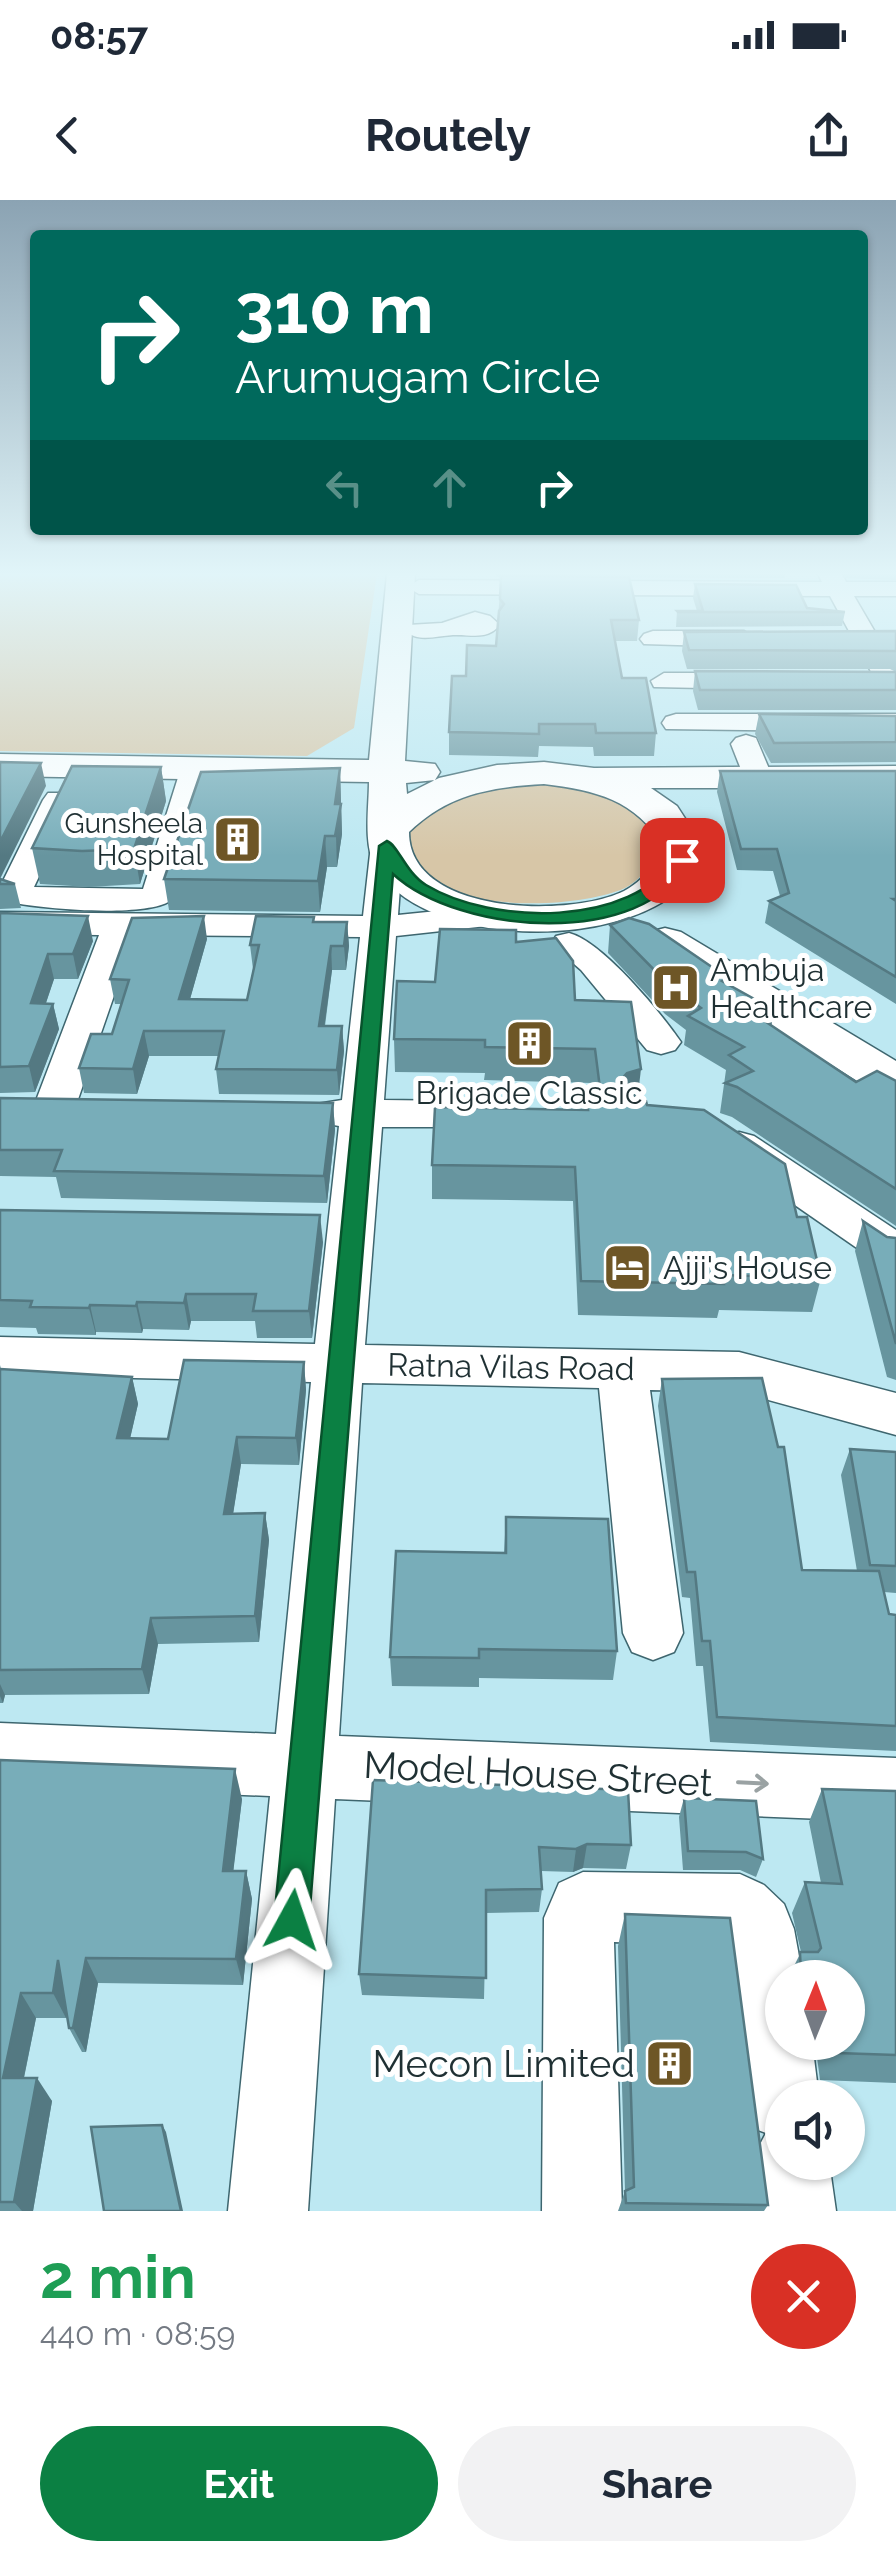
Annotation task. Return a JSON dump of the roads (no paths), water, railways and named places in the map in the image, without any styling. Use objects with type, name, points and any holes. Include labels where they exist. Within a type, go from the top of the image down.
[{"type":"main road","points":[[401,668],[387,770],[388,837],[395,868],[418,888],[453,904],[496,915],[570,926],[681,934],[896,1048]]},
{"type":"main road","points":[[415,668],[411,741],[418,753],[441,765],[504,775]]},
{"type":"main road","points":[[0,766],[387,770],[576,777],[689,776],[752,760],[896,777]]},
{"type":"main road","points":[[388,837],[399,814],[425,796],[504,775]]},
{"type":"main road","points":[[570,926],[640,900],[674,874],[682,860],[679,832],[689,776]]},
{"type":"main road","points":[[576,777],[629,792],[651,804],[679,832]]},
{"type":"main road","points":[[674,874],[681,934],[896,1083]]},
{"type":"street","points":[[661,668],[689,776]]},
{"type":"street","points":[[664,681],[777,681]]},
{"type":"street","points":[[852,681],[893,686]]},
{"type":"street","points":[[676,723],[896,723]]},
{"type":"street","points":[[75,766],[17,894],[36,898],[150,899],[158,894],[196,768]]},
{"type":"street","points":[[268,2211],[338,1364],[334,1223],[362,1113],[388,837]]},
{"type":"street","points":[[0,923],[380,926],[496,915]]},
{"type":"street","points":[[54,1110],[121,924]]},
{"type":"street","points":[[570,926],[560,949],[594,992],[593,1015]]},
{"type":"street","points":[[570,926],[604,978],[619,987],[637,1020],[660,1042]]},
{"type":"street","points":[[285,1112],[460,1114]]},
{"type":"street","points":[[705,1126],[896,1252]]},
{"type":"street","name":"Ratna Vilas Road","points":[[0,1356],[739,1372],[896,1414]]},
{"type":"street","points":[[622,1368],[652,1633]]},
{"type":"street","name":"Model House Street","points":[[0,1754],[306,1763],[896,1790]]},
{"type":"street","points":[[582,2211],[578,1957],[583,1907],[740,1909],[759,1929],[779,2080]]},
{"type":"street","points":[[792,2180],[796,2211]]},
{"type":"place","name":"Gunsheela Hospital","points":[[238,839]]},
{"type":"place","name":"Ambuja Healthcare","points":[[675,988]]},
{"type":"place","name":"Brigade Classic","points":[[529,1043]]},
{"type":"place","name":"Ajji's House","points":[[628,1268]]},
{"type":"place","name":"Mecon Limited","points":[[670,2064]]}]
